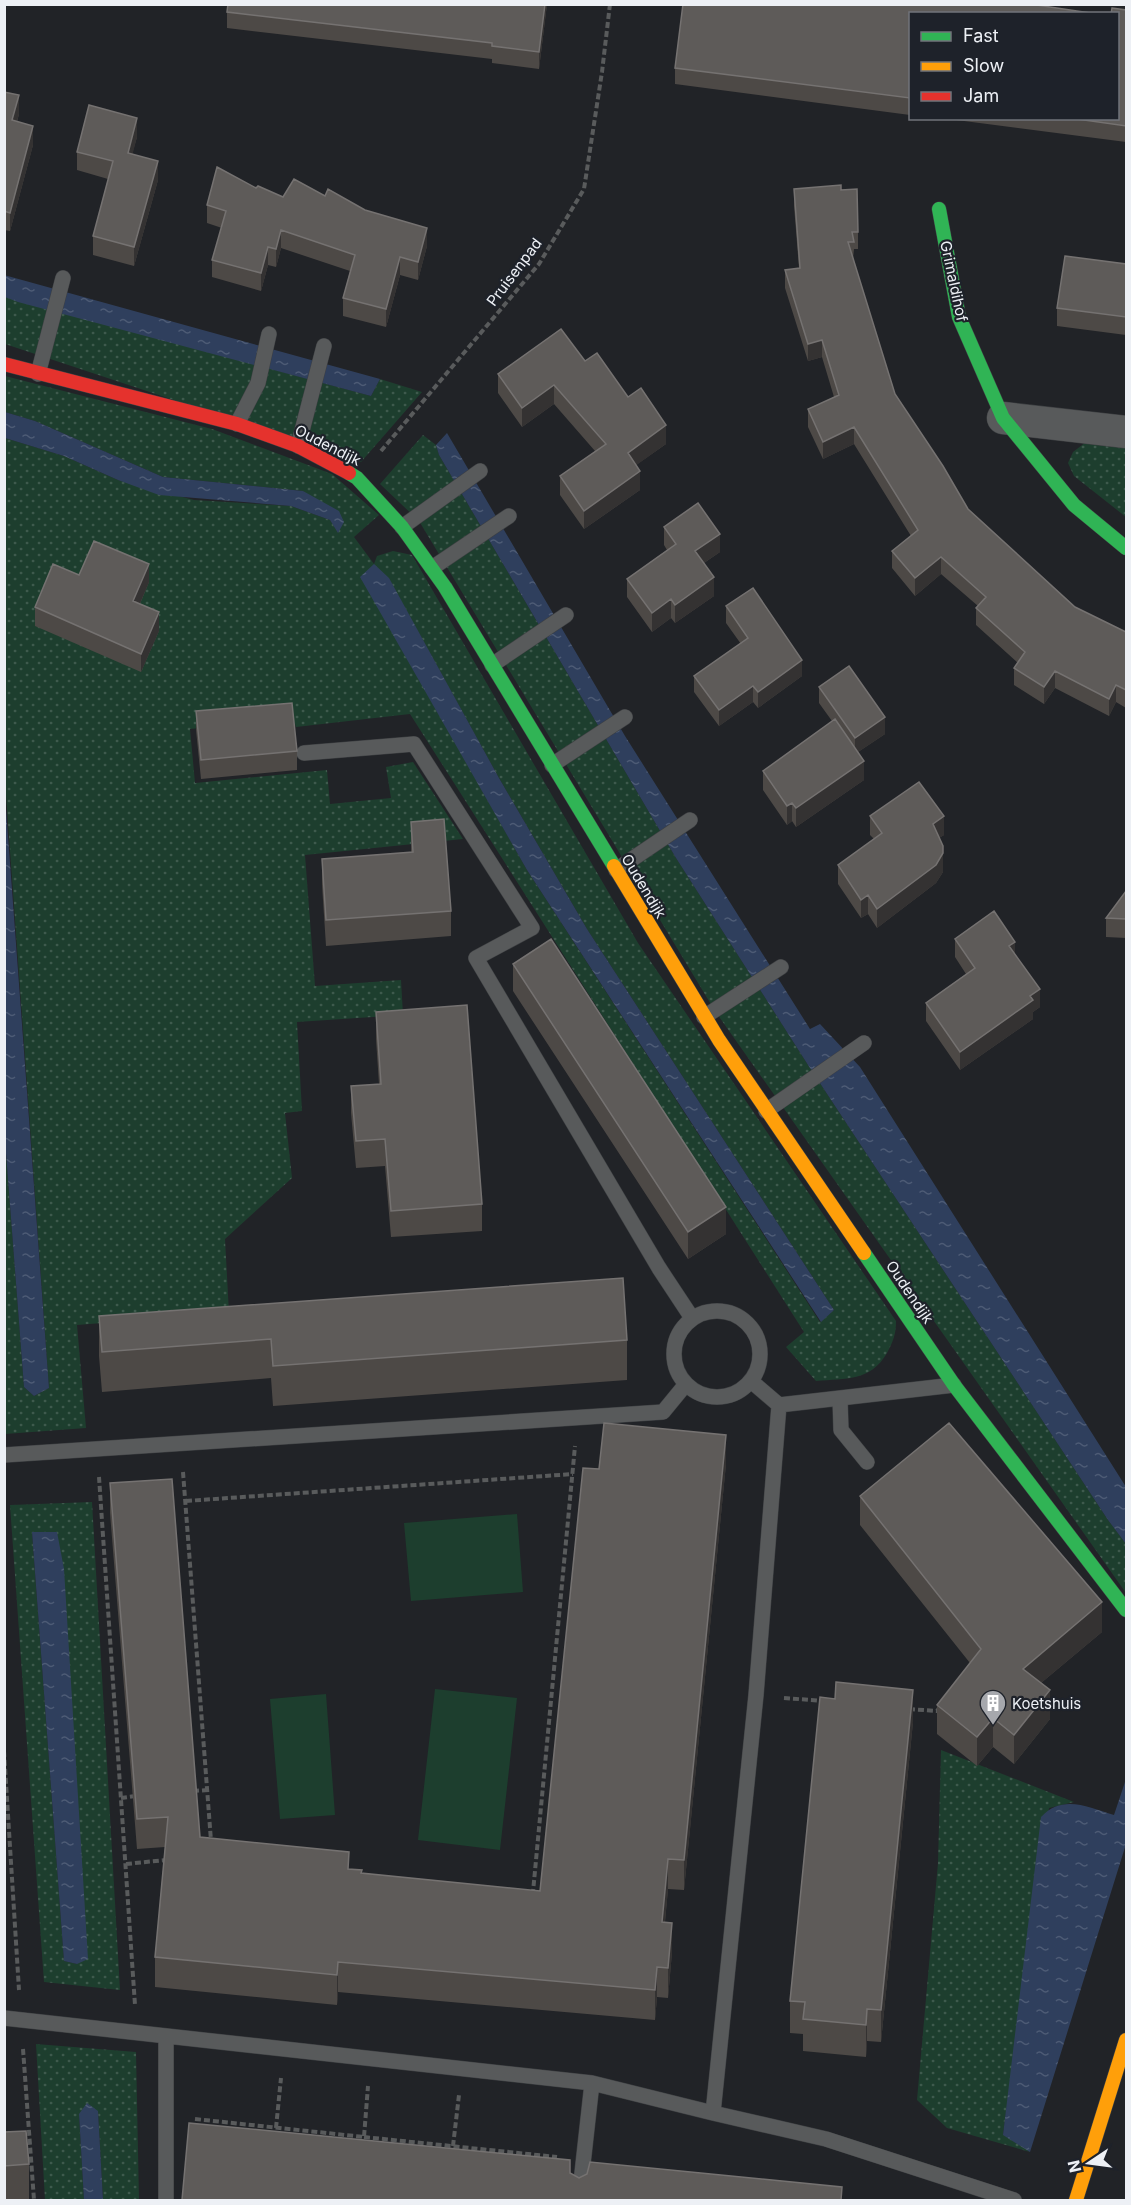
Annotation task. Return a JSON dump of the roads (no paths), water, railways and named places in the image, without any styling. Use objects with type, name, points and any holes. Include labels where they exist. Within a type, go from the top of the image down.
[{"type":"street","name":"Grimaldihof","points":[[939,209],[959,317],[1003,418],[1074,505],[1126,548]]},
{"type":"street","name":"Oudendijk","points":[[4,364],[237,424],[298,446],[357,478],[402,527],[432,568],[704,1017],[766,1111],[954,1385],[1125,1604]]},
{"type":"street","points":[[1003,418],[1126,432]]},
{"type":"street","points":[[1076,2200],[1126,2040]]},
{"type":"lane","points":[[38,374],[53,324],[63,278]]},
{"type":"lane","points":[[237,424],[258,382],[269,334]]},
{"type":"lane","points":[[298,446],[324,346]]},
{"type":"lane","points":[[402,527],[480,471]]},
{"type":"lane","points":[[432,568],[509,516]]},
{"type":"lane","points":[[492,665],[566,615]]},
{"type":"lane","points":[[552,765],[625,717]]},
{"type":"lane","points":[[304,753],[414,744],[532,928],[476,958],[659,1268],[692,1318]]},
{"type":"lane","points":[[615,870],[690,820]]},
{"type":"lane","points":[[704,1017],[781,967]]},
{"type":"lane","points":[[766,1111],[864,1042]]},
{"type":"lane","points":[[718,1310],[731,1312],[749,1324],[759,1342],[761,1355],[758,1369],[751,1381],[740,1391],[726,1396],[705,1395],[686,1384],[677,1371],[674,1357],[675,1342],[681,1329],[692,1318],[704,1312],[718,1310]]},
{"type":"lane","points":[[751,1381],[780,1405],[954,1385]]},
{"type":"lane","points":[[4,1455],[663,1412],[686,1384]]},
{"type":"lane","points":[[840,1399],[841,1430],[867,1462]]},
{"type":"lane","points":[[713,2113],[756,1695],[780,1405]]},
{"type":"lane","points":[[4,2018],[592,2083],[826,2139],[1014,2200]]},
{"type":"lane","points":[[166,2036],[166,2200]]},
{"type":"lane","points":[[579,2200],[592,2083]]},
{"type":"water","points":[[4,275],[380,379],[371,396],[18,302],[5,297]]},
{"type":"water","points":[[5,412],[35,421],[163,477],[303,491],[339,511],[344,522],[338,533],[330,520],[291,506],[159,495],[64,456],[5,438]]},
{"type":"water","points":[[447,433],[625,736],[810,1029],[820,1024],[860,1067],[1126,1487],[1126,1544],[808,1065],[676,858],[439,455],[436,445]]},
{"type":"water","points":[[374,564],[389,578],[499,778],[587,929],[834,1310],[821,1322],[527,870],[360,577]]},
{"type":"water","points":[[4,782],[49,1388],[34,1396],[24,1387],[4,1127]]},
{"type":"water","points":[[32,1532],[57,1532],[64,1569],[88,1959],[77,1964],[64,1961]]},
{"type":"water","points":[[1126,1779],[1126,1844],[1030,2152],[1003,2135],[1041,1817],[1049,1810],[1067,1804],[1085,1806],[1114,1815]]},
{"type":"water","points":[[87,2103],[98,2111],[103,2200],[84,2200],[79,2114]]},
{"type":"place","name":"Koetshuis","points":[[993,1726]]}]
